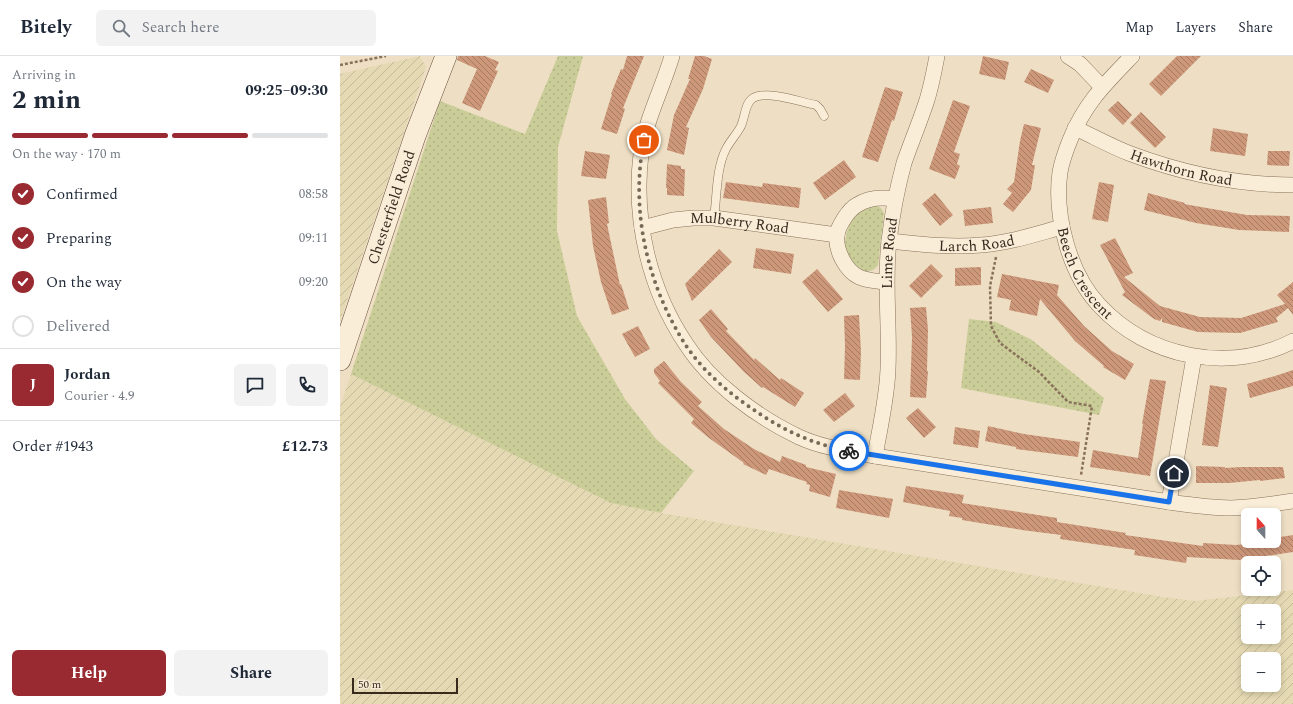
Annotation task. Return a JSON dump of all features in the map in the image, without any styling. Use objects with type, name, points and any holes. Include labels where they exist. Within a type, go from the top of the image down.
[{"type":"main road","name":"Chesterfield Road","points":[[340,360],[415,136],[446,56]]},
{"type":"street","points":[[672,56],[652,109],[642,152],[639,174],[642,228],[648,258],[658,290],[669,316],[686,344],[704,367],[749,407],[773,423],[800,437],[830,448],[875,456],[1169,502],[1230,508],[1265,506],[1293,501]]},
{"type":"street","name":"Lime Road","points":[[875,456],[886,398],[889,337],[886,282],[889,241],[895,199],[906,157],[932,84],[937,56]]},
{"type":"street","points":[[1068,56],[1080,64],[1102,87]]},
{"type":"street","name":"Beech Crescent","points":[[1132,56],[1086,106],[1075,128],[1060,171],[1059,193],[1062,227],[1068,248],[1086,288],[1098,304],[1118,322],[1146,340],[1194,357],[1222,359],[1243,357],[1266,352],[1293,341]]},
{"type":"street","name":"Hawthorn Road","points":[[1075,128],[1129,153],[1189,172],[1267,185],[1293,185]]},
{"type":"street","points":[[886,282],[870,281],[858,276],[848,268],[841,258],[837,235],[846,216],[855,206],[865,200],[875,198],[884,197],[895,199]]},
{"type":"street","name":"Mulberry Road","points":[[642,228],[673,220],[714,218],[837,235]]},
{"type":"street","name":"Larch Road","points":[[889,241],[964,246],[999,243],[1062,227]]},
{"type":"street","points":[[1169,502],[1194,357]]},
{"type":"lane","points":[[714,218],[720,166],[726,149],[741,126],[749,101],[762,96],[772,96],[816,105],[824,116]]},
{"type":"path","points":[[340,65],[386,56]]},
{"type":"path","points":[[999,243],[990,286],[991,326],[1000,343],[1039,372],[1068,402],[1092,406],[1079,488]]},
{"type":"shaded area","points":[[420,56],[426,67],[340,321],[340,74]]},
{"type":"shaded area","points":[[351,374],[611,503],[661,513],[1163,597],[1195,601],[1241,596],[1281,596],[1281,591],[1293,590],[1293,704],[340,704],[340,407]]},
{"type":"green space","points":[[558,56],[583,56],[558,147],[557,231],[577,316],[625,399],[656,439],[694,471],[661,513],[611,503],[351,374],[440,101],[525,134]]},
{"type":"green space","points":[[874,205],[881,208],[884,213],[878,265],[873,270],[868,272],[862,271],[853,264],[846,253],[845,247],[846,236],[852,219],[857,212]]},
{"type":"green space","points":[[969,319],[996,322],[1032,340],[1104,398],[1099,415],[961,388]]},
{"type":"building","points":[[458,56],[485,56],[499,62],[495,70],[498,71],[480,111],[462,103],[477,69],[457,60]]},
{"type":"building","points":[[627,56],[644,56],[623,108],[625,109],[617,134],[601,129],[611,94],[621,69],[623,70]]},
{"type":"building","points":[[695,56],[704,56],[712,59],[703,89],[686,127],[689,128],[684,155],[667,150],[674,115],[690,79],[688,79]]},
{"type":"building","points":[[983,56],[1009,62],[1005,80],[979,74]]},
{"type":"building","points":[[1177,56],[1201,56],[1161,96],[1149,84]]},
{"type":"building","points":[[1031,69],[1054,80],[1048,93],[1024,82]]},
{"type":"building","points":[[885,87],[903,92],[894,121],[892,120],[878,162],[862,157]]},
{"type":"building","points":[[953,100],[970,106],[954,152],[960,154],[957,164],[960,166],[955,179],[929,169]]},
{"type":"building","points":[[1118,101],[1132,115],[1123,125],[1108,110]]},
{"type":"building","points":[[1141,112],[1166,137],[1155,148],[1130,123]]},
{"type":"building","points":[[1024,124],[1041,128],[1032,165],[1035,165],[1031,190],[1013,212],[1003,204],[1012,193],[1007,189],[1014,182]]},
{"type":"building","points":[[1213,128],[1248,134],[1245,156],[1210,151]]},
{"type":"building","points":[[585,151],[610,155],[606,179],[581,176]]},
{"type":"building","points":[[1268,151],[1290,151],[1289,166],[1267,165]]},
{"type":"building","points":[[844,160],[856,177],[825,200],[813,183]]},
{"type":"building","points":[[667,164],[681,166],[681,169],[685,169],[684,196],[667,195]]},
{"type":"building","points":[[726,182],[762,187],[763,183],[801,188],[799,208],[723,198]]},
{"type":"building","points":[[1099,182],[1114,185],[1108,222],[1092,219]]},
{"type":"building","points":[[935,193],[953,215],[940,226],[922,204]]},
{"type":"building","points":[[1148,193],[1185,203],[1184,204],[1247,215],[1290,216],[1289,232],[1239,230],[1196,223],[1144,210]]},
{"type":"building","points":[[606,197],[609,223],[607,224],[620,285],[621,284],[629,309],[612,315],[601,282],[593,246],[588,200]]},
{"type":"building","points":[[991,207],[993,223],[965,226],[963,210]]},
{"type":"building","points":[[1115,238],[1133,273],[1124,277],[1160,306],[1200,317],[1241,318],[1285,304],[1277,295],[1293,282],[1293,315],[1288,308],[1276,318],[1278,322],[1240,333],[1198,332],[1162,322],[1162,318],[1160,321],[1154,319],[1122,295],[1125,292],[1100,245]]},
{"type":"building","points":[[756,248],[794,254],[791,274],[753,268]]},
{"type":"building","points":[[719,249],[732,262],[692,301],[685,284]]},
{"type":"building","points":[[931,264],[943,276],[921,298],[909,286]]},
{"type":"building","points":[[981,267],[981,285],[955,286],[955,268]]},
{"type":"building","points":[[817,269],[843,299],[828,312],[802,282]]},
{"type":"building","points":[[1002,274],[1059,285],[1057,295],[1084,326],[1112,351],[1134,364],[1125,380],[1103,367],[1104,366],[1075,341],[1040,299],[1037,316],[1009,310],[1011,300],[997,297]]},
{"type":"building","points":[[926,307],[928,330],[928,371],[926,398],[910,397],[912,337],[910,308]]},
{"type":"building","points":[[711,309],[728,329],[726,331],[754,360],[755,358],[780,380],[781,378],[804,393],[795,407],[763,387],[762,388],[744,372],[711,337],[699,320]]},
{"type":"building","points":[[859,315],[861,352],[860,380],[844,379],[844,316]]},
{"type":"building","points":[[638,326],[650,349],[635,357],[622,334]]},
{"type":"building","points":[[664,361],[681,382],[702,402],[698,406],[724,429],[754,449],[780,462],[782,456],[806,465],[806,467],[836,474],[830,497],[809,491],[810,485],[806,484],[807,482],[769,469],[766,475],[743,464],[744,463],[709,438],[691,423],[694,419],[658,383],[660,381],[654,373],[654,369]]},
{"type":"building","points":[[1293,370],[1293,386],[1250,398],[1247,384]]},
{"type":"building","points":[[1150,379],[1166,381],[1150,476],[1090,467],[1093,450],[1138,458]]},
{"type":"building","points":[[1210,385],[1227,388],[1218,447],[1202,445]]},
{"type":"building","points":[[845,393],[855,406],[834,422],[823,410]]},
{"type":"building","points":[[918,408],[936,427],[924,438],[906,418]]},
{"type":"building","points":[[988,426],[1024,434],[1080,442],[1078,457],[1016,449],[1016,447],[985,441]]},
{"type":"building","points":[[955,427],[980,431],[978,448],[953,444]]},
{"type":"building","points":[[1196,466],[1225,468],[1283,467],[1285,478],[1229,483],[1196,483]]},
{"type":"building","points":[[906,486],[964,495],[962,503],[1057,518],[1057,522],[1126,533],[1125,535],[1203,546],[1203,543],[1241,544],[1241,548],[1281,548],[1281,537],[1293,535],[1293,552],[1266,556],[1241,556],[1241,560],[1239,560],[1187,557],[1186,563],[1134,555],[1135,550],[1060,539],[1061,535],[962,520],[962,518],[949,516],[950,511],[903,502]]},
{"type":"building","points":[[839,490],[893,499],[889,518],[836,508]]},
{"type":"way so far","points":[[644,140],[639,174],[642,228],[648,258],[658,290],[669,316],[686,344],[704,367],[727,389],[749,407],[773,423],[800,437],[830,448],[849,451]]},
{"type":"route","points":[[849,451],[1169,502],[1174,473]]}]
